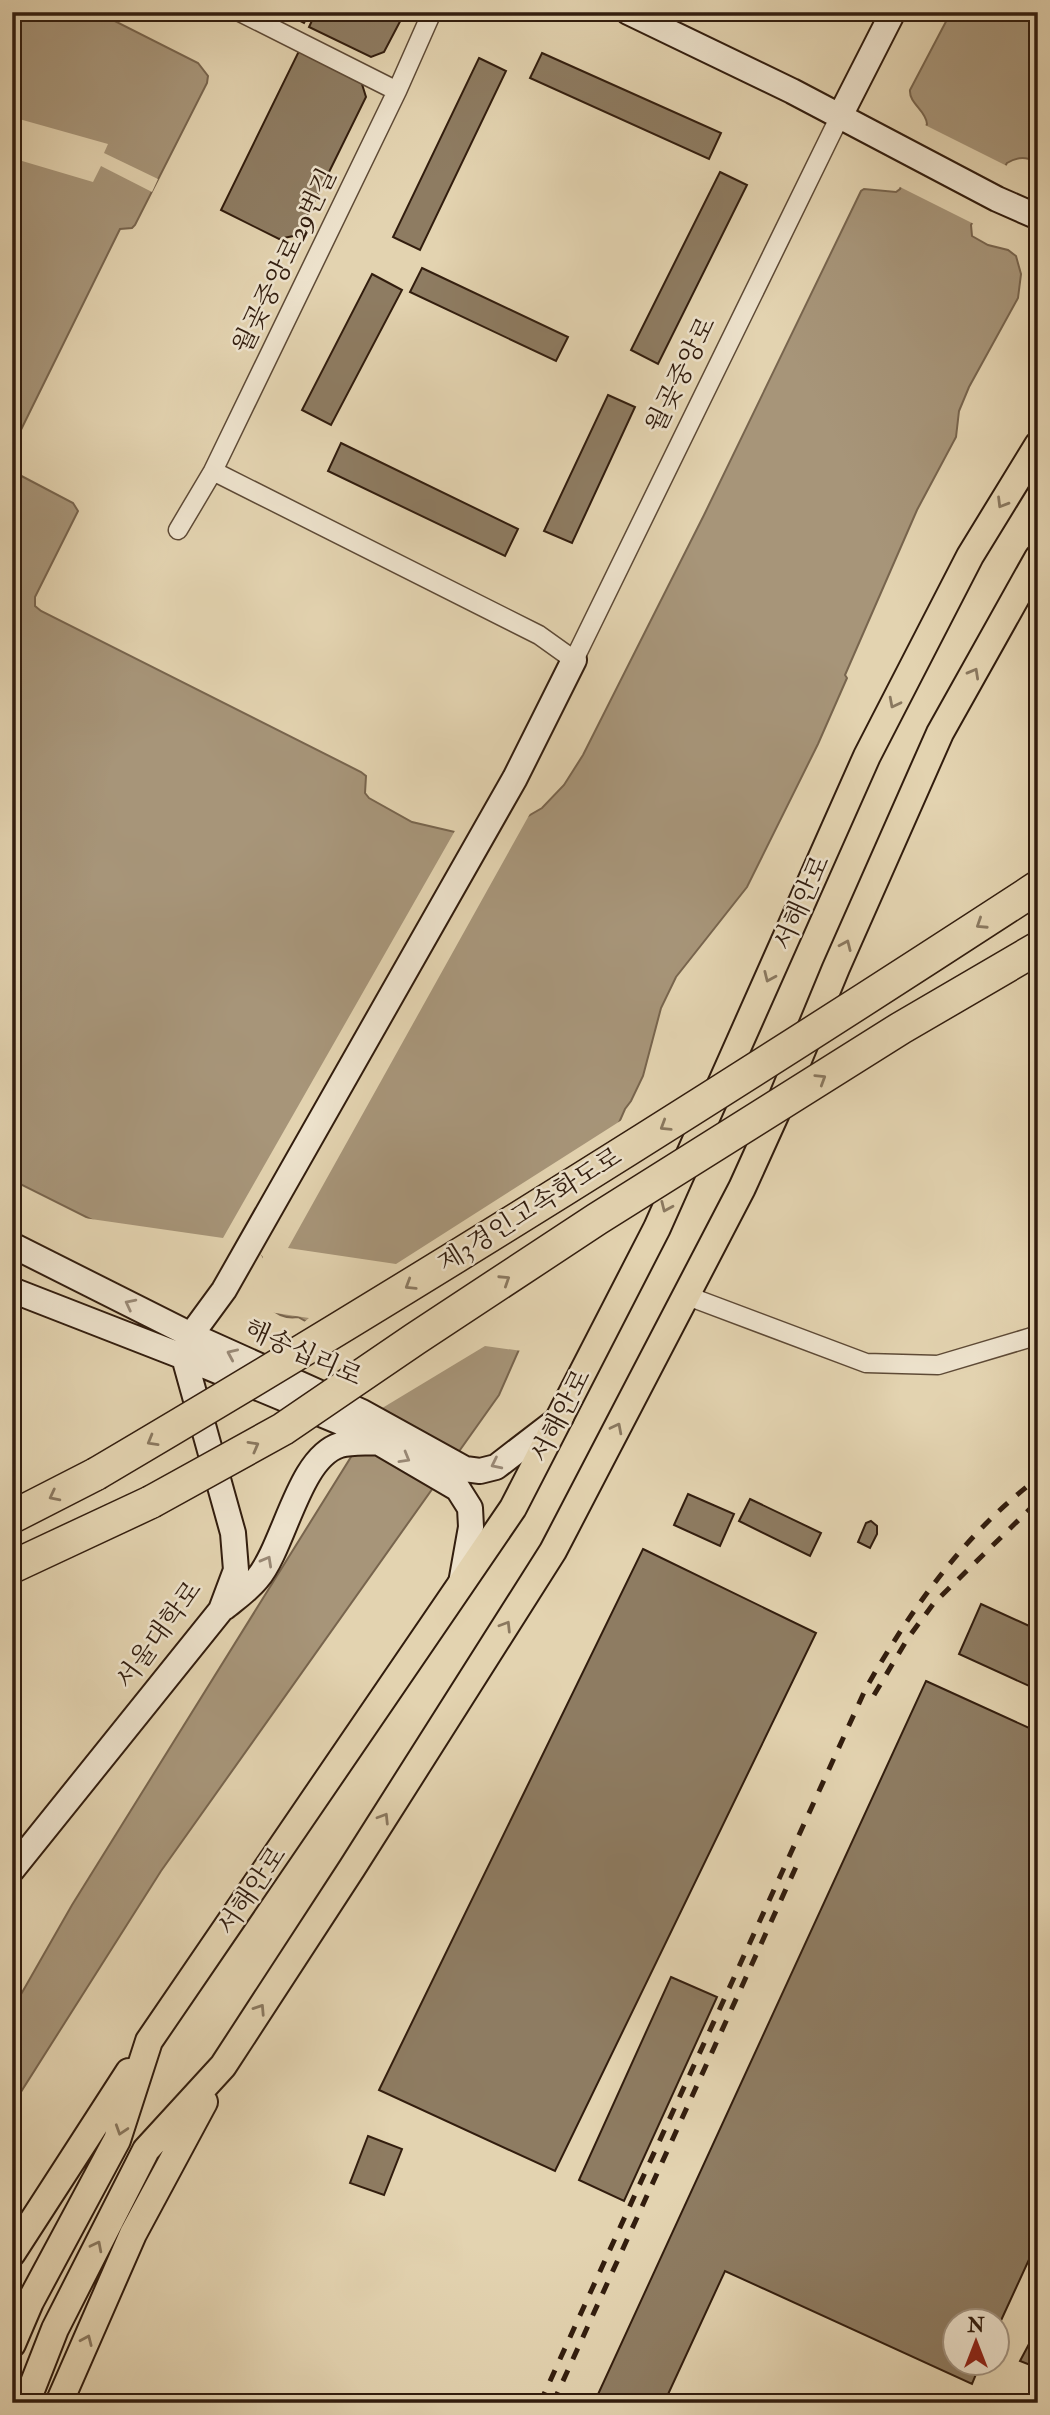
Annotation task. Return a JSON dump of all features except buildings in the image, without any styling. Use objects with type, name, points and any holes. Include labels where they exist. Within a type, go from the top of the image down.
[{"type":"highway","name":"제3경인고속화도로","points":[[12,1517],[96,1474],[248,1385],[577,1182],[1038,887]]},
{"type":"highway","name":"제3경인고속화도로","points":[[12,1567],[151,1502],[283,1429],[597,1219],[901,1028],[1038,948]]},
{"type":"highway","points":[[12,1580],[106,1524]]},
{"type":"main road","points":[[628,12],[840,116],[997,199],[1038,217]]},
{"type":"main road","points":[[840,116],[893,12]]},
{"type":"main road","name":"서해안로","points":[[12,2344],[30,2302],[117,2140],[149,2041],[513,1508],[657,1228],[867,756],[970,556],[1038,445]]},
{"type":"main road","points":[[59,2403],[133,2234],[223,2066],[554,1551],[742,1188],[940,733],[1038,558]]},
{"type":"main road","points":[[187,1346],[224,1290],[516,778],[574,660]]},
{"type":"main road","name":"해송십리로","points":[[12,1245],[187,1346],[352,1427],[458,1489],[471,1508],[471,1527],[461,1584]]},
{"type":"main road","name":"해송십리로","points":[[12,1290],[187,1346],[362,1412],[466,1469],[480,1471],[496,1467],[561,1417]]},
{"type":"main road","name":"서울대학로","points":[[12,1870],[221,1610],[236,1570],[233,1533],[187,1346]]},
{"type":"main road","points":[[221,1610],[257,1579],[278,1542],[308,1472],[321,1457],[339,1446],[377,1442]]},
{"type":"main road","points":[[12,2253],[149,2041]]},
{"type":"main road","points":[[26,2403],[55,2329],[146,2150],[223,2066]]},
{"type":"street","points":[[240,12],[397,91]]},
{"type":"street","name":"월곶중앙로29번길","points":[[178,530],[213,471],[397,91],[432,12]]},
{"type":"street","name":"월곶중앙로","points":[[574,660],[840,116]]},
{"type":"street","points":[[213,471],[539,635],[574,660]]},
{"type":"street","points":[[685,1295],[866,1363],[938,1365],[1038,1333]]},
{"type":"shaded area","points":[[12,12],[97,12],[198,63],[208,76],[207,83],[135,225],[132,228],[120,229],[12,448]]},
{"type":"shaded area","points":[[951,12],[1038,12],[1038,162],[1023,158],[1007,163],[971,225],[972,236],[988,245],[1008,250],[1016,256],[1021,274],[1018,298],[969,387],[959,411],[956,437],[917,510],[818,744],[747,887],[676,977],[661,1008],[643,1076],[625,1109],[499,1395],[161,1871],[12,2106],[12,2010],[72,1905],[402,1375],[298,1317],[286,1317],[272,1310],[269,1307],[267,1263],[253,1240],[156,1252],[12,1180],[12,471],[73,503],[78,511],[35,597],[35,606],[41,611],[361,772],[366,776],[365,793],[369,798],[412,822],[459,833],[516,823],[542,808],[564,785],[583,755],[704,515],[861,191],[896,192],[900,189],[927,124],[910,95],[910,90]]},
{"type":"pier","points":[[12,117],[108,144],[104,153],[158,179],[152,192],[101,166],[93,182],[12,158]]},
{"type":"pier","points":[[923,124],[1009,167],[976,225],[898,186]]},
{"type":"pier","points":[[532,810],[288,1248],[396,1264],[625,1118],[522,1351],[485,1346],[374,1413],[397,1376],[303,1323],[309,1318],[269,1312],[260,1302],[251,1282],[263,1262],[263,1257],[250,1243],[241,1241],[212,1269],[200,1276],[77,1217],[223,1238],[456,829],[492,827],[514,820]]},
{"type":"railway","points":[[540,2403],[866,1688],[921,1601],[963,1548],[1011,1500],[1038,1478]]},
{"type":"railway","points":[[874,1695],[908,1638],[934,1603],[1038,1501]]},
{"type":"railway","points":[[553,2403],[800,1858]]}]
